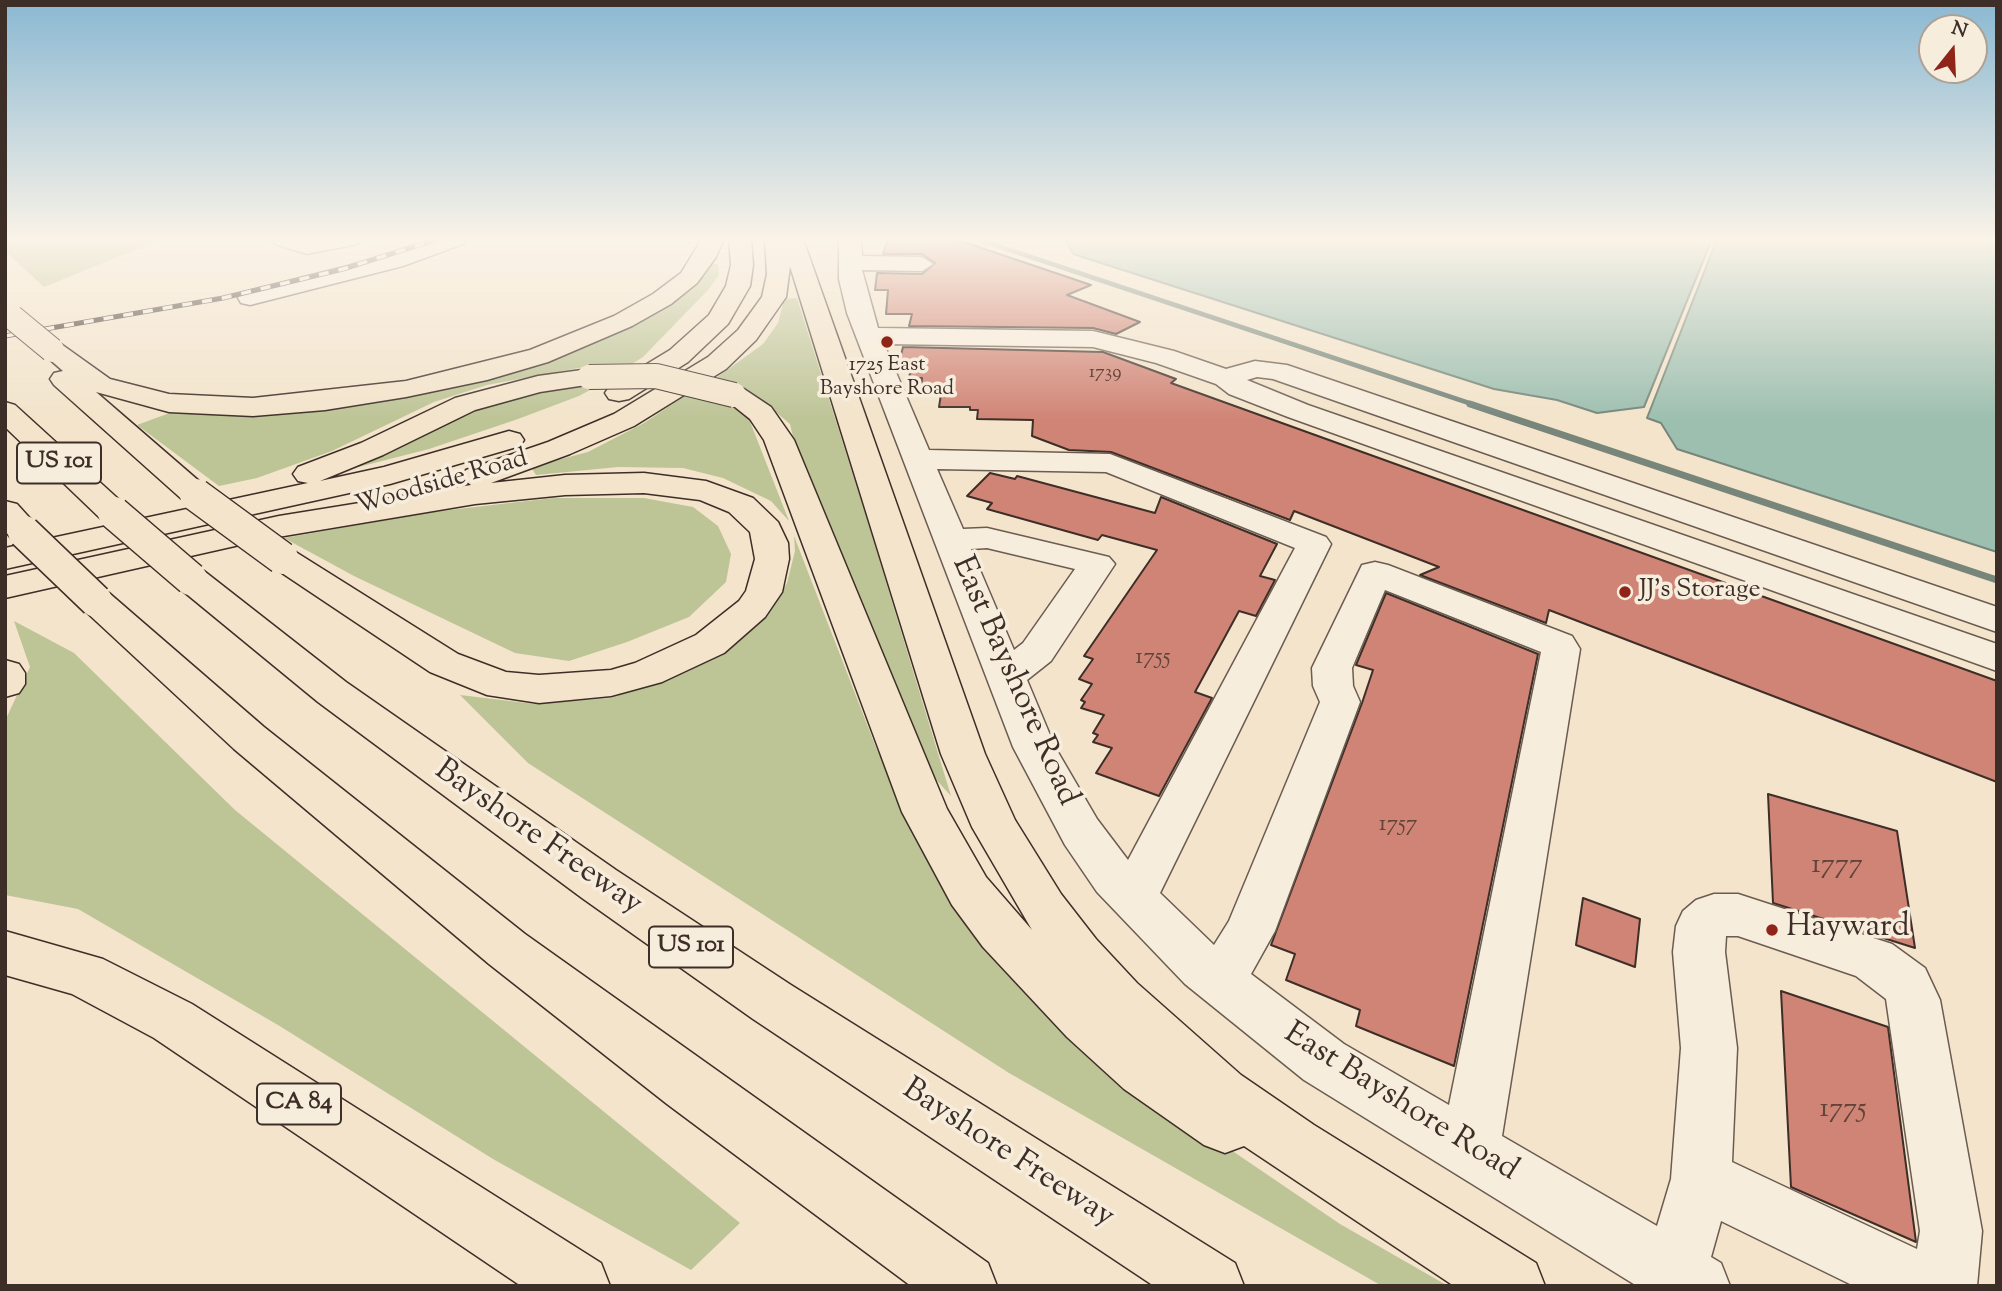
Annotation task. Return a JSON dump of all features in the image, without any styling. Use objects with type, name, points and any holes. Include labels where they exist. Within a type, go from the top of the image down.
[{"type":"highway","points":[[43,351],[100,385],[169,403],[254,407],[379,393],[446,382],[510,365],[568,345],[623,321],[662,299]]},
{"type":"highway","name":"Woodside Road","points":[[10,539],[390,475],[501,443],[574,415],[661,368],[708,331],[732,299]]},
{"type":"highway","name":"Woodside Road","points":[[5,587],[275,544],[398,500],[483,475],[559,448],[651,405],[718,363],[759,322],[771,299]]},
{"type":"highway","points":[[812,299],[967,767],[995,827],[1044,908],[1078,955],[1118,1000],[1221,1094],[1293,1146],[1513,1286]]},
{"type":"highway","points":[[8,319],[197,495],[275,544],[444,663],[501,685],[539,689],[611,684],[649,673],[710,644],[752,609],[764,593],[772,559],[771,542],[766,529],[741,505],[706,491],[644,483],[565,485],[500,491],[275,544]]},
{"type":"highway","points":[[10,539],[257,492],[347,460],[465,404],[538,384],[589,377],[656,376],[698,384],[734,395],[761,413],[779,440],[925,812],[969,891],[1001,932],[1086,1020],[1144,1070],[1282,1161],[1498,1286]]},
{"type":"highway","name":"Bayshore Freeway","points":[[5,411],[114,513],[191,579],[332,692],[599,884],[918,1098],[1212,1286]]},
{"type":"highway","points":[[10,539],[96,601],[248,738],[507,949],[687,1086],[965,1286]]},
{"type":"highway","points":[[5,673],[5,684]]},
{"type":"highway","name":"CA 84","points":[[5,953],[85,975],[173,1021],[578,1286]]},
{"type":"street","name":"East Bayshore Road","points":[[855,299],[950,540],[1055,789],[1081,832],[1133,898],[1219,982],[1324,1062],[1687,1279]]},
{"type":"street","points":[[868,336],[1093,339],[1165,357],[1226,378],[1239,388],[1298,411],[1997,658]]},
{"type":"street","points":[[1226,378],[1255,369],[1277,370],[1997,620]]},
{"type":"street","points":[[918,459],[1110,463],[1314,544],[1133,898]]},
{"type":"street","points":[[950,540],[987,538],[1097,564],[1037,652],[1006,677]]},
{"type":"street","points":[[1219,982],[1250,931],[1340,702],[1332,686],[1332,668],[1375,573],[1558,645],[1561,649],[1469,1150]]},
{"type":"street","points":[[1687,1279],[1701,1179],[1709,1048],[1699,952],[1701,926],[1714,915],[1738,915],[1874,960],[1906,985],[1913,1000],[1951,1231],[1944,1286]]},
{"type":"street","points":[[1701,1179],[1924,1286]]},
{"type":"shaded area","points":[[661,299],[699,299],[643,357],[632,364],[584,367],[487,385],[434,402],[332,451],[257,478],[219,486],[137,425],[175,411],[238,415],[326,410],[386,401],[555,360],[619,330]]},
{"type":"shaded area","points":[[784,299],[797,299],[951,796],[921,763],[798,458],[790,424],[758,397],[716,378],[763,344],[778,323]]},
{"type":"shaded area","points":[[1214,299],[1688,299],[1644,407],[1597,413],[1557,400],[1494,389]]},
{"type":"shaded area","points":[[1693,299],[1997,299],[1997,552],[1677,449],[1661,423],[1647,418]]},
{"type":"shaded area","points":[[610,379],[579,396],[518,419],[429,449],[327,475],[331,470],[517,392]]},
{"type":"shaded area","points":[[692,391],[717,397],[747,414],[789,521],[771,501],[723,478],[683,468],[618,467],[536,475],[531,467],[588,452],[644,423]]},
{"type":"shaded area","points":[[553,498],[644,498],[693,507],[718,526],[731,554],[726,582],[689,617],[627,642],[569,661],[515,653],[354,576],[284,538],[432,512]]},
{"type":"shaded area","points":[[794,536],[875,745],[921,850],[969,927],[1116,1072],[1340,1224],[1448,1286],[1382,1286],[1009,1073],[528,763],[460,695],[535,704],[611,698],[685,673],[732,647],[765,618],[787,583],[795,551]]},
{"type":"shaded area","points":[[14,621],[74,653],[235,810],[740,1223],[691,1270],[493,1159],[278,1025],[78,909],[5,895],[5,721],[30,667]]},
{"type":"building","points":[[887,299],[1078,299],[1140,322],[1116,334],[1093,328],[909,326],[912,314],[886,314]]},
{"type":"building","points":[[903,347],[1103,352],[1176,379],[1171,383],[1997,681],[1997,782],[1549,610],[1546,623],[1420,575],[1439,567],[1294,511],[1290,520],[1111,452],[1069,450],[1032,436],[1033,420],[977,419],[978,410],[970,410],[970,407],[939,407],[942,388],[921,388],[922,378],[909,378],[912,363],[899,363]]},
{"type":"building","points":[[990,473],[1015,479],[1017,476],[1155,513],[1161,497],[1277,544],[1260,576],[1275,580],[1256,616],[1239,611],[1195,692],[1212,698],[1159,796],[1096,773],[1112,748],[1093,742],[1098,735],[1093,733],[1104,715],[1081,708],[1085,702],[1081,700],[1092,684],[1079,679],[1093,659],[1084,656],[1157,550],[1102,535],[1098,540],[987,509],[992,503],[967,496]]},
{"type":"building","points":[[1386,593],[1538,654],[1454,1066],[1356,1026],[1360,1010],[1286,980],[1295,954],[1271,945],[1373,670],[1356,665]]},
{"type":"building","points":[[1768,794],[1897,831],[1915,948],[1773,903]]},
{"type":"building","points":[[1583,898],[1640,919],[1635,967],[1576,945]]},
{"type":"building","points":[[1781,991],[1888,1027],[1916,1242],[1791,1187]]},
{"type":"waterway","points":[[1158,299],[1475,405]]},
{"type":"waterway","points":[[1470,404],[1997,580]]},
{"type":"railway","points":[[5,336],[216,299]]},
{"type":"place","name":"1725 East Bayshore Road","points":[[887,342]]},
{"type":"place","name":"JJ's Storage","points":[[1625,592]]},
{"type":"place","name":"Hayward","points":[[1772,930]]}]
